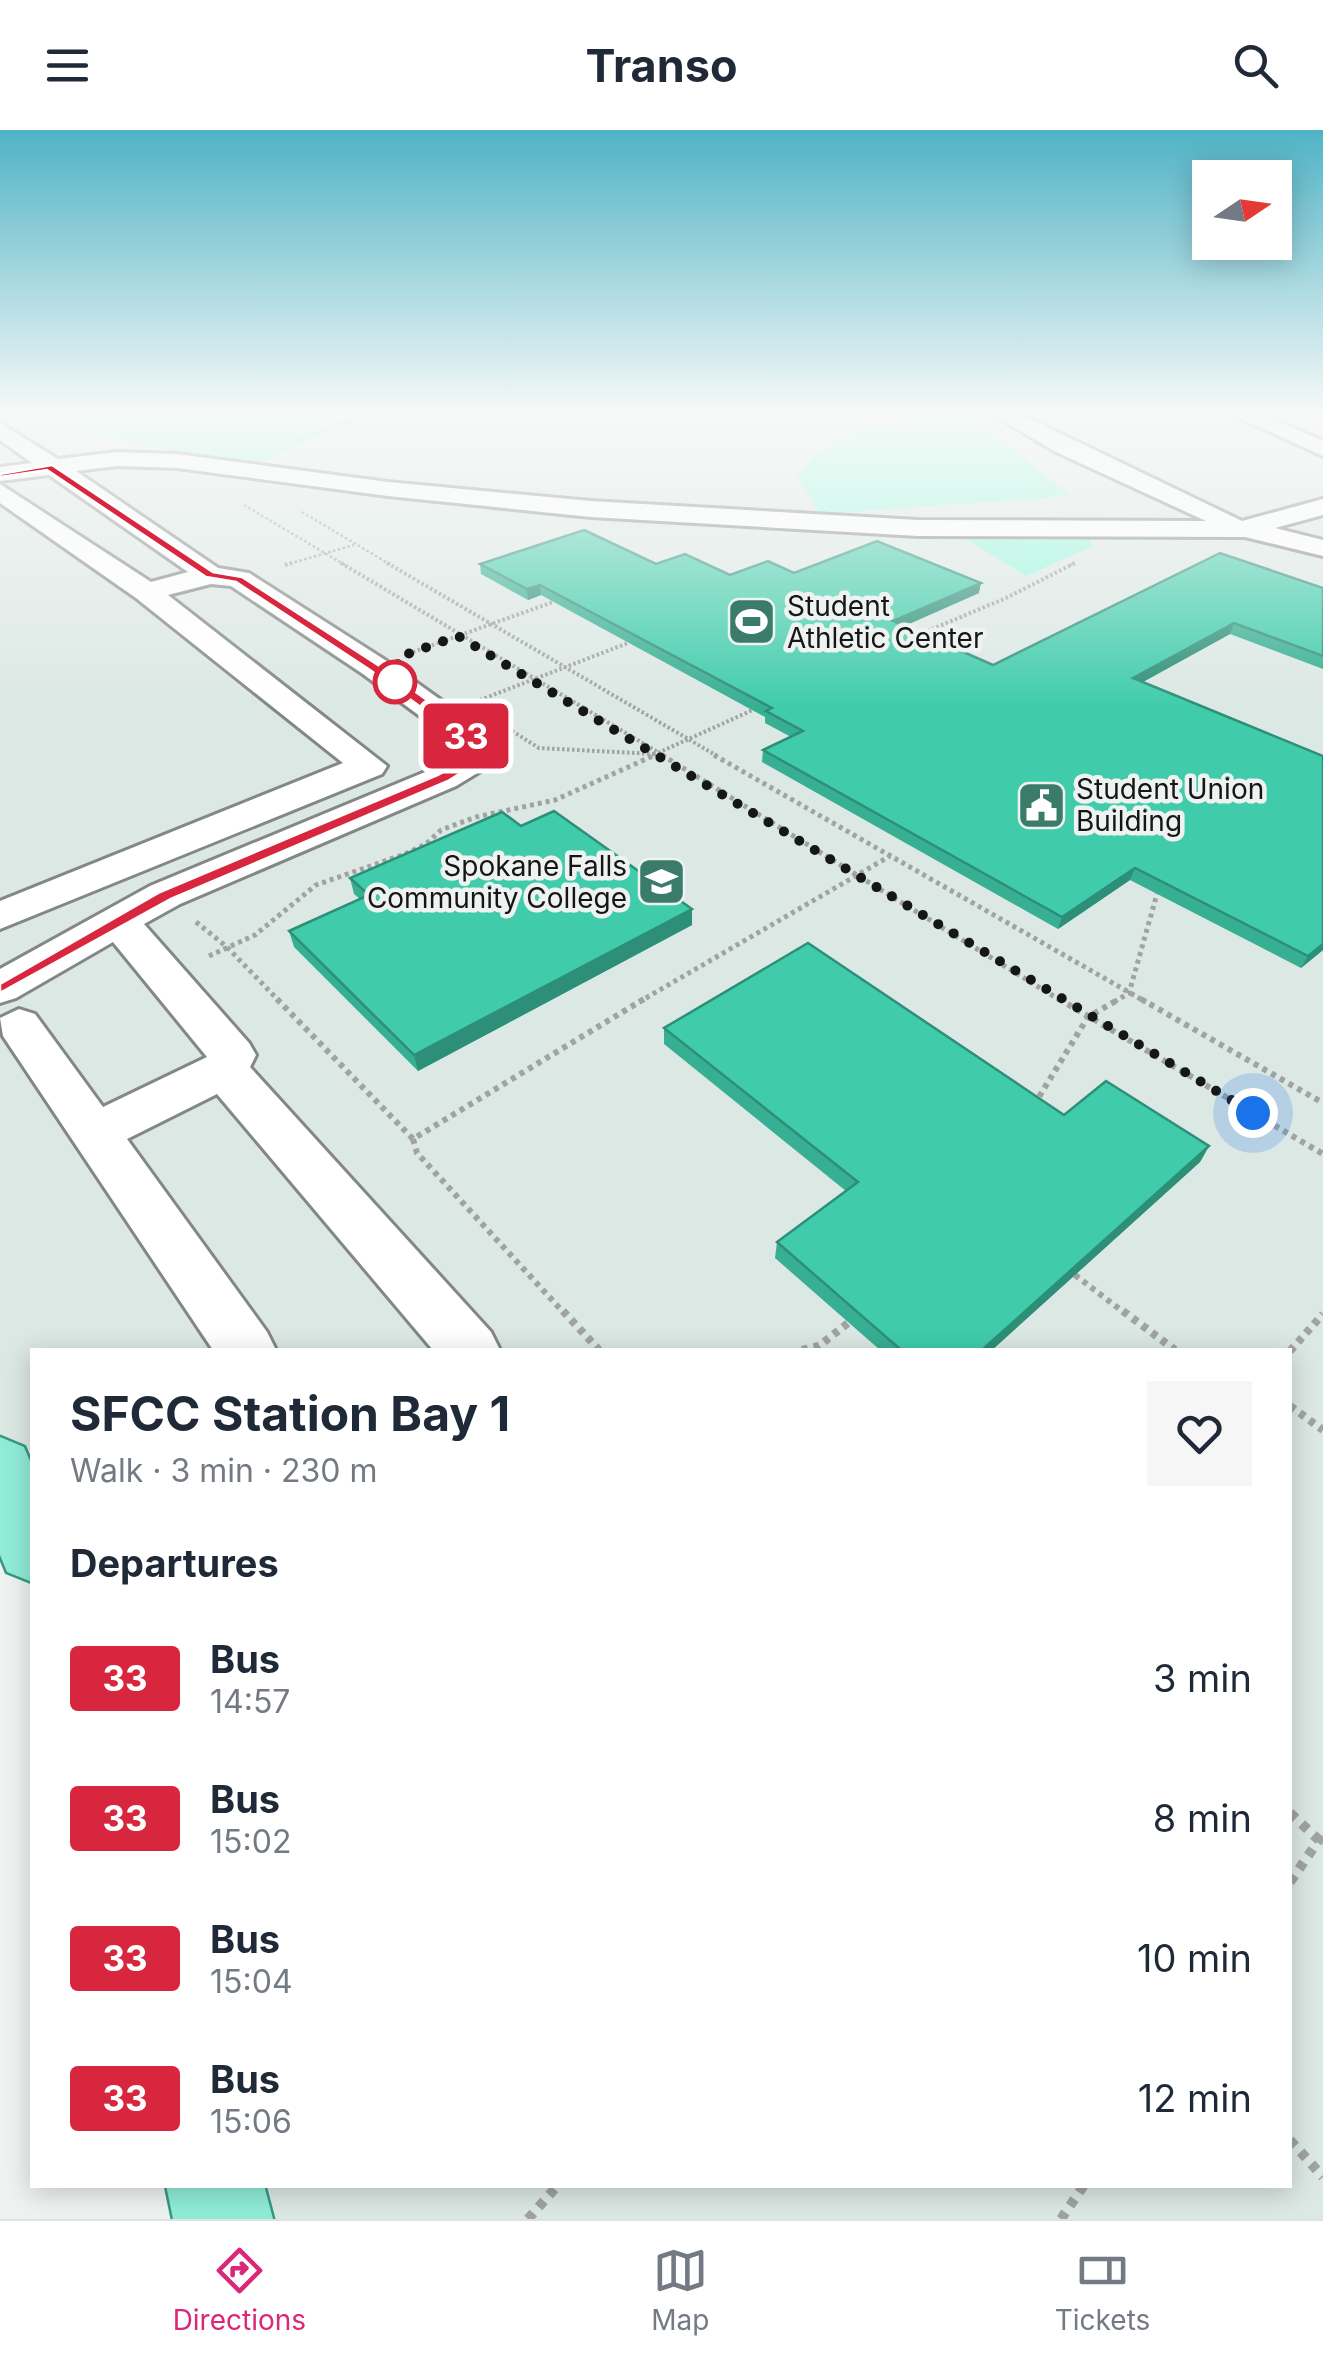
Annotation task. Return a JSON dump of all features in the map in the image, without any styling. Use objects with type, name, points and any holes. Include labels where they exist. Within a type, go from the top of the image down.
[{"type":"main road","points":[[0,1469],[30,1542]]},
{"type":"main road","points":[[216,2188],[223,2219]]},
{"type":"street","points":[[0,916],[369,766],[146,592],[30,511]]},
{"type":"street","points":[[115,511],[210,575]]},
{"type":"street","points":[[634,511],[918,528],[1245,529],[1307,511]]},
{"type":"street","points":[[1206,511],[1245,529],[1323,548]]},
{"type":"street","points":[[1167,529],[1286,567]]},
{"type":"street","points":[[146,592],[210,575],[239,579],[465,733],[472,748],[470,762],[443,778],[166,895],[118,922],[10,1007],[245,1348]]},
{"type":"street","points":[[96,1132],[224,1070],[232,1054],[118,922]]},
{"type":"street","points":[[224,1070],[468,1348]]},
{"type":"path","points":[[254,511],[661,754],[1088,1016],[1322,1151]]},
{"type":"path","points":[[301,511],[562,668],[692,738],[1323,1103]]},
{"type":"path","points":[[916,636],[1006,598],[1107,546],[1167,529]]},
{"type":"path","points":[[286,565],[356,544]]},
{"type":"path","points":[[399,657],[553,602]]},
{"type":"path","points":[[471,703],[628,642]]},
{"type":"path","points":[[208,956],[255,935],[316,885],[406,854],[426,844],[441,830],[510,807],[555,800],[771,702]]},
{"type":"path","points":[[413,1139],[570,1041],[891,855]]},
{"type":"path","points":[[1031,1110],[1088,1016],[1129,993],[1157,894]]},
{"type":"path","points":[[191,918],[227,947],[413,1139],[417,1153],[597,1348]]},
{"type":"path","points":[[1075,1275],[1173,1348]]},
{"type":"path","points":[[1292,1349],[1323,1314]]},
{"type":"path","points":[[810,1348],[819,1346],[848,1323]]},
{"type":"path","points":[[1292,1407],[1323,1430]]},
{"type":"path","points":[[1292,1815],[1321,1837],[1292,1879]]},
{"type":"path","points":[[1292,2142],[1323,2177]]},
{"type":"path","points":[[528,2219],[555,2188]]},
{"type":"path","points":[[1061,2219],[1082,2188]]},
{"type":"shaded area","name":"Spokane Falls Community College","points":[[0,511],[1323,511],[1323,2219],[223,2219],[216,2188],[1292,2188],[1292,1348],[30,1348],[30,1542],[0,1469]]},
{"type":"green space","points":[[963,537],[1087,537],[1093,546],[1026,576]]},
{"type":"building","points":[[584,530],[656,564],[685,554],[730,575],[768,561],[794,573],[877,541],[981,583],[893,621],[993,665],[1220,553],[1323,588],[1323,656],[1234,623],[1133,678],[1323,756],[1323,944],[1308,956],[1135,868],[1062,917],[763,750],[803,731],[766,711],[772,708],[540,585],[527,589],[480,564]]},
{"type":"building","points":[[554,811],[692,909],[414,1055],[289,931],[369,895],[350,878],[502,812],[521,826]]},
{"type":"building","points":[[808,943],[1064,1115],[1106,1081],[1209,1146],[984,1348],[899,1348],[777,1242],[858,1182],[664,1028]]},
{"type":"bus line","name":"33","points":[[0,988],[166,895],[443,778],[470,762],[472,748],[465,733],[420,700],[239,579],[210,575],[115,511]]},
{"type":"place","name":"Student Athletic Center","points":[[752,622]]},
{"type":"place","name":"Student Union Building","points":[[1041,805]]},
{"type":"place","name":"Spokane Falls Community College","points":[[662,882]]},
{"type":"route","points":[[395,682],[399,657],[458,636],[661,754],[856,877],[1253,1113]]}]
